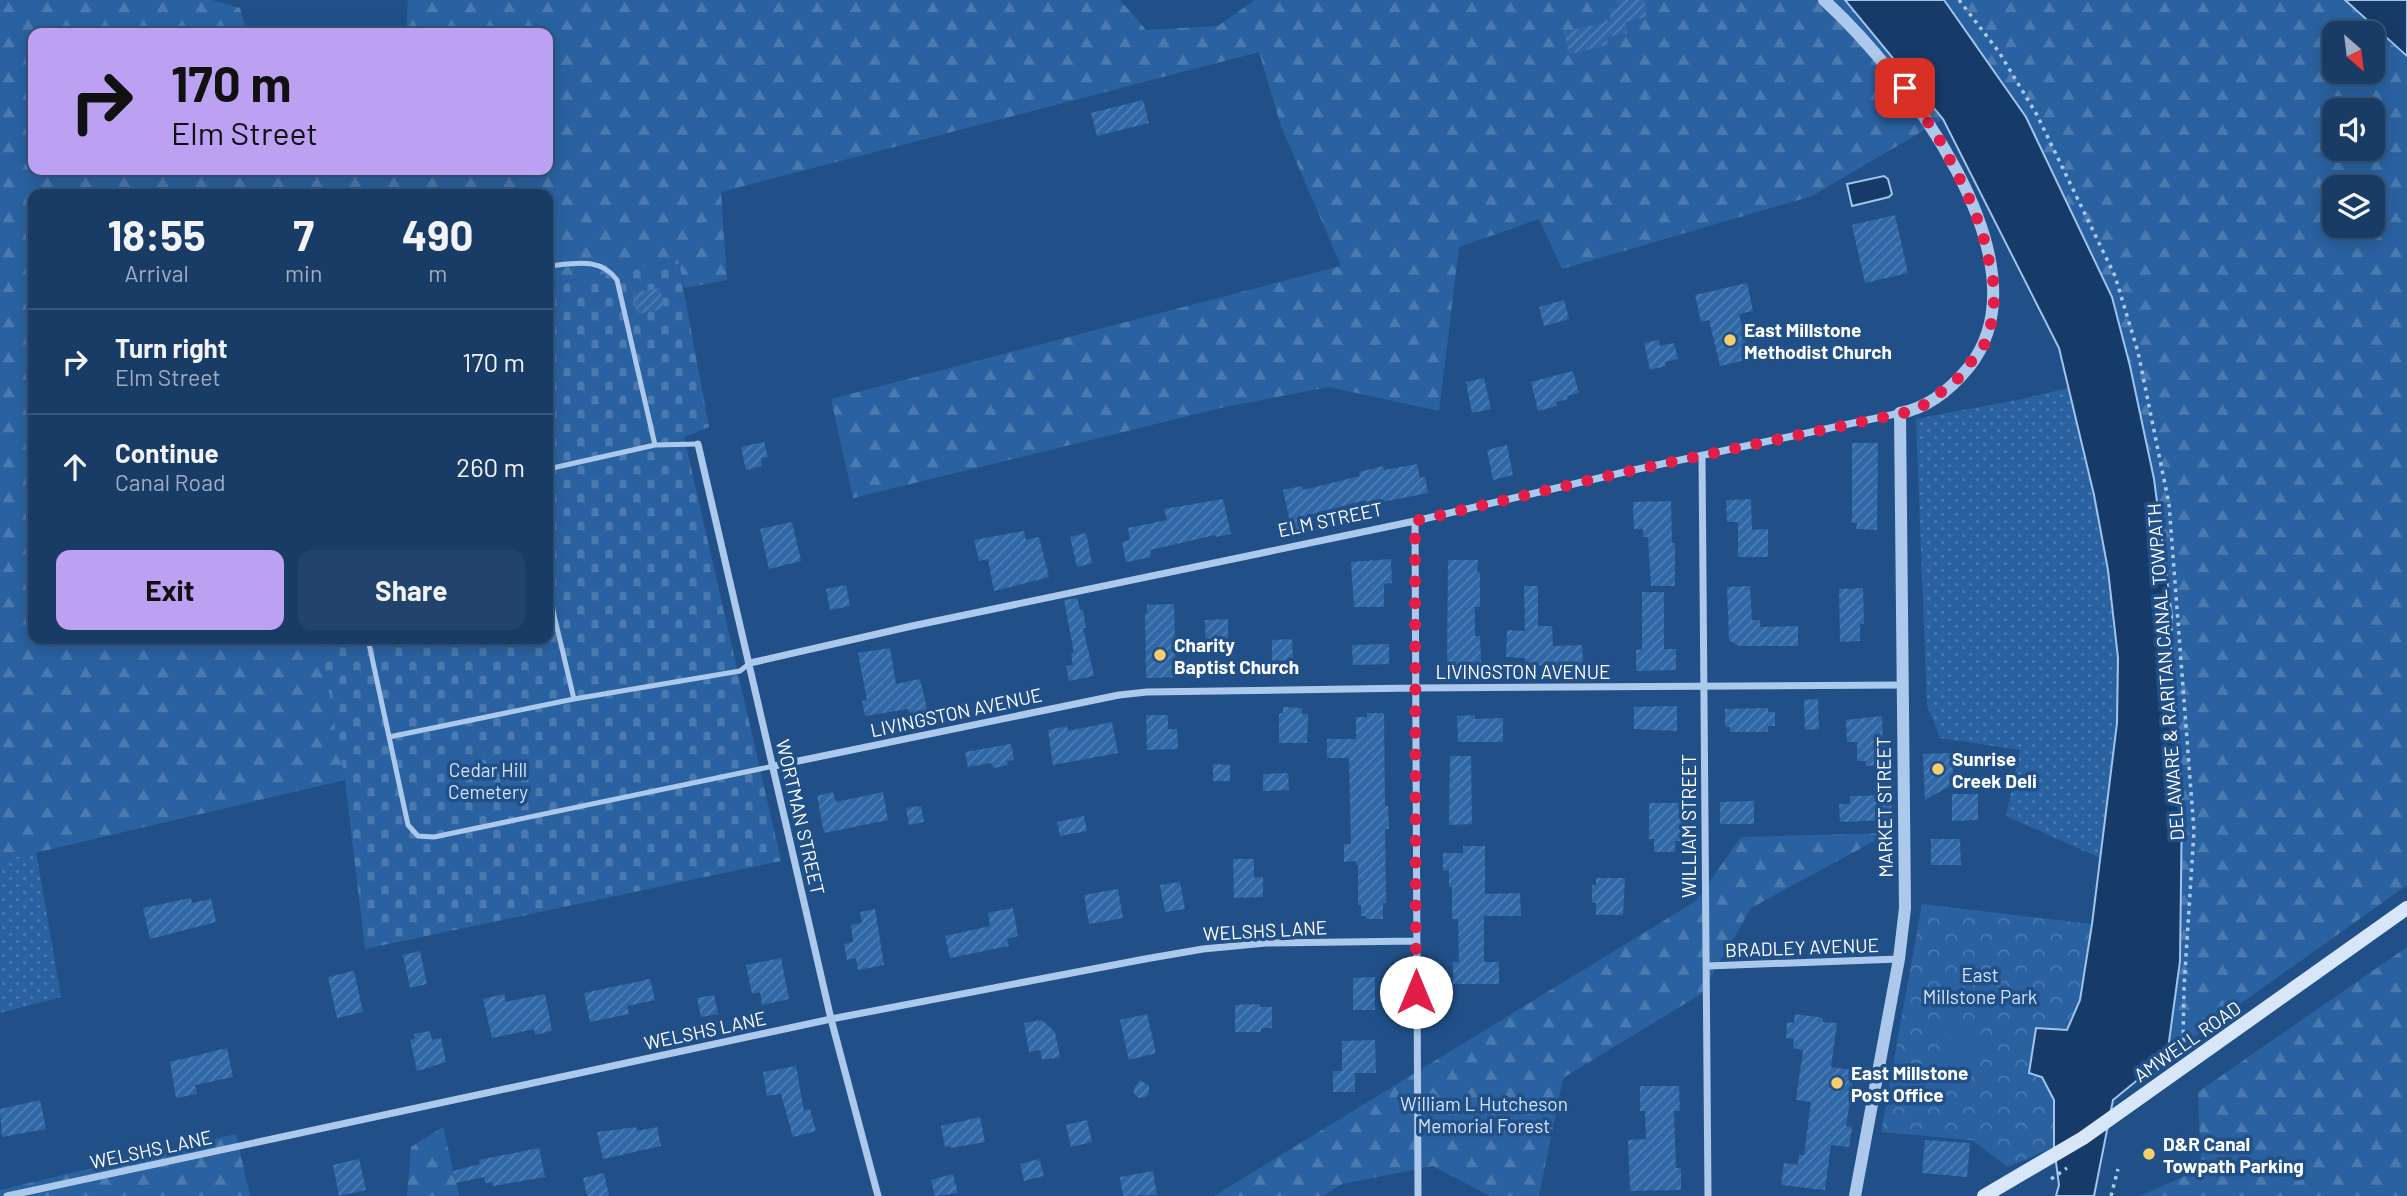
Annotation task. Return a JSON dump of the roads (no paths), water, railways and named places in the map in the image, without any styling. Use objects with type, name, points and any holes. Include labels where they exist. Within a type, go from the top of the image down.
[{"type":"main road","name":"AMWELL ROAD","points":[[1984,1196],[2061,1153],[2407,908]]},
{"type":"street","name":"ELM STREET","points":[[750,663],[1415,521],[1629,471],[1917,410],[1956,381],[1984,345],[1994,308],[1993,279],[1982,231],[1961,180],[1938,137],[1919,106],[1876,54],[1824,0]]},
{"type":"street","name":"MARKET STREET","points":[[1855,1196],[1899,959],[1905,908],[1900,413]]},
{"type":"street","name":"WORTMAN STREET","points":[[698,444],[831,1019],[878,1196]]},
{"type":"street","name":"WILLIAM STREET","points":[[1702,456],[1708,1196]]},
{"type":"street","points":[[1415,521],[1418,1196]]},
{"type":"street","name":"LIVINGSTON AVENUE","points":[[774,766],[1119,695],[1147,692],[1902,685]]},
{"type":"street","name":"WELSHS LANE","points":[[8,1196],[831,1019],[1203,949],[1266,943],[1416,940]]},
{"type":"street","name":"BRADLEY AVENUE","points":[[1707,966],[1899,959]]},
{"type":"lane","points":[[553,266],[590,263],[610,270],[617,280],[655,445]]},
{"type":"lane","points":[[553,468],[655,445],[698,444]]},
{"type":"lane","points":[[553,611],[574,699]]},
{"type":"lane","points":[[369,644],[408,825],[418,836],[434,837],[774,766]]},
{"type":"lane","points":[[389,737],[574,699],[740,671],[750,663]]},
{"type":"place","name":"East Millstone Methodist Church","points":[[1730,340]]},
{"type":"place","name":"Charity Baptist Church","points":[[1160,655]]},
{"type":"place","name":"Sunrise Creek Deli","points":[[1938,769]]},
{"type":"place","name":"East Millstone Post Office","points":[[1837,1083]]},
{"type":"place","name":"D&R Canal Towpath Parking","points":[[2149,1154]]},
{"type":"park label","name":"Cedar Hill Cemetery","points":[[488,780]]},
{"type":"park label","name":"East Millstone Park","points":[[1980,985]]},
{"type":"park label","name":"William L Hutcheson Memorial Forest","points":[[1484,1114]]}]
